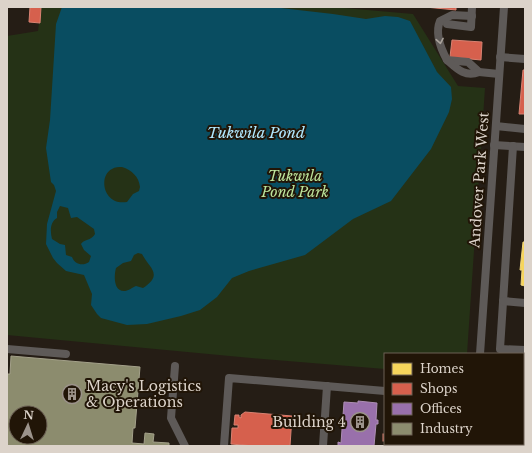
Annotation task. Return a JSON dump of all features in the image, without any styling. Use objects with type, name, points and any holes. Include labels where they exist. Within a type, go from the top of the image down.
[{"type":"street","points":[[447,24],[471,27],[472,7]]},
{"type":"street","name":"Andover Park West","points":[[480,353],[504,7]]},
{"type":"street","points":[[472,16],[452,15],[440,21],[438,26],[440,45],[447,60],[468,62],[479,72],[499,74]]},
{"type":"street","points":[[500,57],[525,59]]},
{"type":"street","points":[[496,126],[525,129]]},
{"type":"street","points":[[494,145],[525,147]]},
{"type":"street","points":[[513,146],[500,349],[525,350]]},
{"type":"street","points":[[503,301],[525,303]]},
{"type":"street","points":[[7,349],[66,354]]},
{"type":"street","points":[[176,366],[171,418],[185,446]]},
{"type":"street","points":[[224,446],[229,378],[384,391]]},
{"type":"street","points":[[323,446],[327,386]]},
{"type":"green space","name":"Tukwila Pond Park","points":[[41,7],[333,7],[413,14],[458,86],[485,88],[467,353],[384,353],[384,369],[7,335],[7,36],[38,31]]},
{"type":"water","name":"Tukwila Pond","points":[[62,7],[272,7],[366,19],[385,16],[398,17],[410,21],[437,72],[451,87],[452,99],[449,112],[431,149],[391,201],[353,219],[305,255],[249,271],[232,278],[217,297],[200,310],[147,324],[127,325],[101,318],[97,314],[91,305],[92,294],[84,275],[66,271],[53,258],[46,244],[47,224],[56,191],[51,182],[46,148],[50,120],[56,24]],"holes":[[[122,167],[134,174],[140,187],[139,191],[133,194],[127,202],[113,200],[105,190],[104,184],[105,178],[112,169]],[[60,206],[68,208],[71,218],[77,217],[94,229],[95,234],[81,244],[84,250],[91,256],[89,262],[82,264],[75,262],[72,257],[66,255],[65,245],[52,239],[51,227],[57,218],[57,212]],[[138,253],[142,254],[153,271],[153,279],[143,288],[136,286],[126,291],[121,291],[118,289],[115,282],[116,268],[123,263],[131,261],[134,255]]]},
{"type":"building: Homes","points":[[523,242],[525,242],[525,286],[521,285],[522,270],[520,270]]},
{"type":"building: Shops","points":[[30,7],[41,7],[40,23],[29,22]]},
{"type":"building: Shops","points":[[425,7],[456,7],[456,10]]},
{"type":"building: Shops","points":[[452,40],[482,42],[481,60],[450,57]]},
{"type":"building: Shops","points":[[523,70],[525,70],[525,114],[519,114]]},
{"type":"building: Shops","points":[[245,412],[292,416],[290,446],[254,446],[231,444],[232,428],[238,428],[238,425],[234,425],[235,415],[239,415],[241,418],[241,415]]},
{"type":"building: Shops","points":[[386,445],[440,445],[440,446]]},
{"type":"building: Offices","points":[[524,399],[525,399],[524,444]]},
{"type":"building: Offices","name":"Building 4","points":[[358,401],[377,403],[376,420],[378,420],[378,424],[376,424],[374,446],[338,446],[338,442],[341,443],[344,402],[358,403]]},
{"type":"building: Industry","name":"Macy's Logistics & Operations","points":[[11,356],[140,367],[135,428],[133,428],[132,443],[144,444],[145,433],[154,434],[153,442],[169,443],[169,446],[7,446],[7,374],[10,374]]},
{"type":"place","name":"Macy's Logistics & Operations","points":[[72,394]]},
{"type":"place","name":"Building 4","points":[[360,422]]}]
